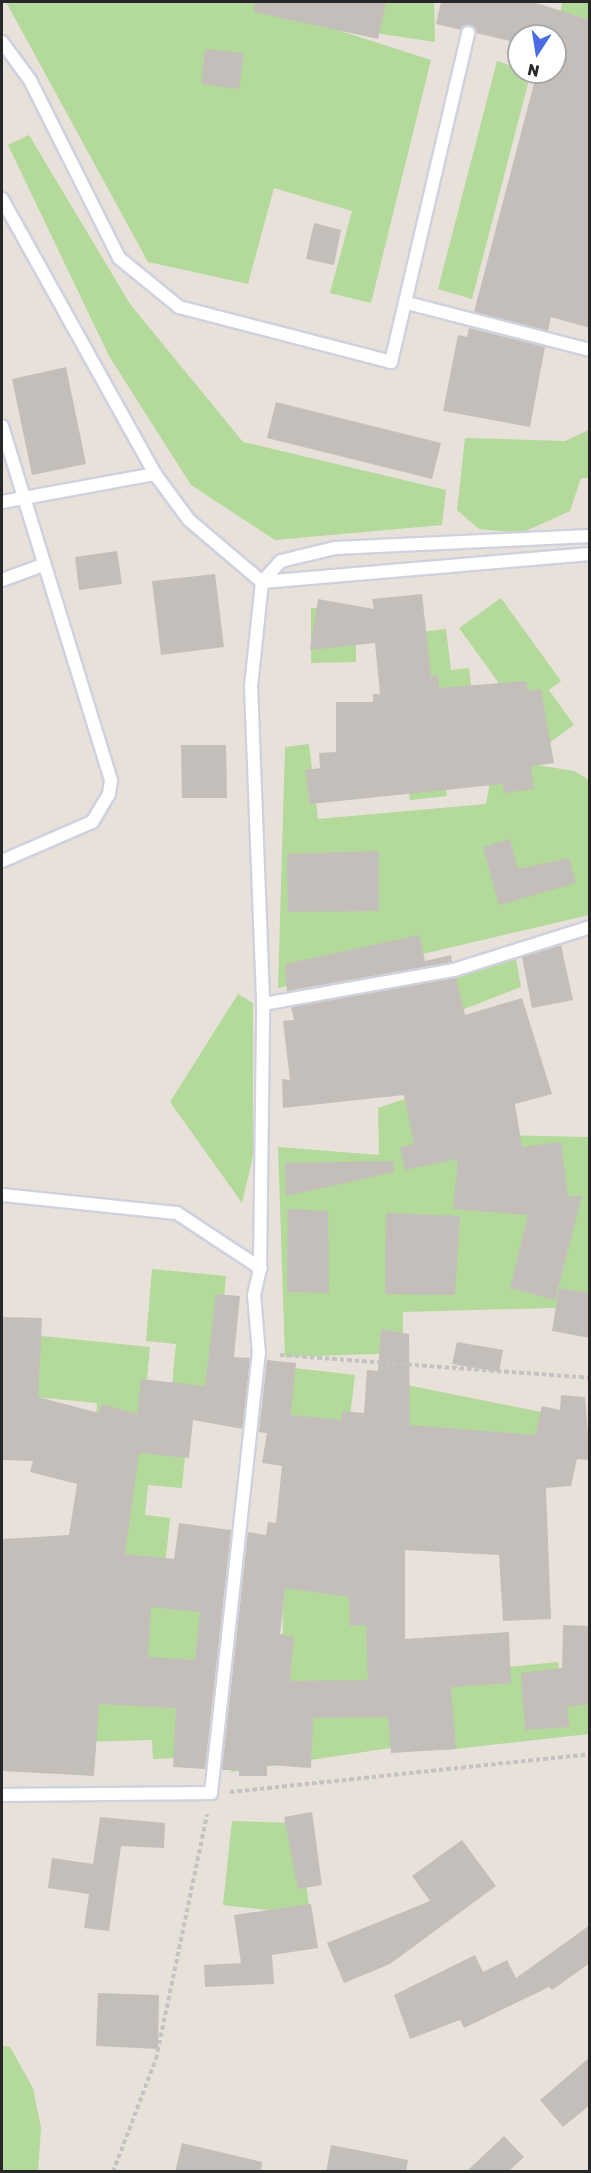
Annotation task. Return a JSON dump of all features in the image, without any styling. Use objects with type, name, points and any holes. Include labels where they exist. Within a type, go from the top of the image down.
[{"type":"lane","points":[[2,42],[30,80],[119,258],[179,308],[391,362],[407,303],[468,33]]},
{"type":"lane","points":[[2,199],[155,474],[189,520],[262,582],[590,554]]},
{"type":"lane","points":[[407,303],[590,350]]},
{"type":"lane","points":[[2,426],[26,498],[43,565],[79,669],[111,781],[109,794],[92,822],[2,861]]},
{"type":"lane","points":[[2,502],[155,474]]},
{"type":"lane","points":[[2,1795],[211,1793],[258,1354],[254,1295],[260,1268],[263,1005],[251,686],[262,582],[281,561],[335,548],[590,536]]},
{"type":"lane","points":[[2,580],[43,565]]},
{"type":"lane","points":[[263,1005],[454,970],[590,927]]},
{"type":"lane","points":[[2,1195],[177,1213],[260,1268]]},
{"type":"path","points":[[258,1354],[590,1378]]},
{"type":"path","points":[[113,2172],[156,2059],[211,1793],[590,1754]]},
{"type":"green space","points":[[6,2],[434,2],[435,42],[322,25],[431,60],[371,303],[330,293],[352,211],[274,188],[248,284],[148,262]]},
{"type":"green space","points":[[562,2],[589,2],[589,45],[567,42],[567,24],[559,24]]},
{"type":"green space","points":[[497,61],[507,64],[507,84],[528,84],[472,299],[438,289]]},
{"type":"green space","points":[[29,135],[130,304],[243,442],[446,490],[442,525],[275,540],[191,485],[109,356],[8,145]]},
{"type":"green space","points":[[589,430],[589,478],[581,478],[570,511],[521,533],[479,529],[457,510],[465,438],[565,441]]},
{"type":"green space","points":[[501,598],[561,681],[549,690],[574,725],[528,758],[509,697],[459,628]]},
{"type":"green space","points":[[311,608],[356,608],[356,662],[311,663]]},
{"type":"green space","points":[[446,629],[451,670],[469,668],[479,757],[443,761],[447,796],[410,800],[392,635]]},
{"type":"green space","points":[[309,744],[318,819],[486,804],[494,758],[574,771],[589,780],[589,915],[278,988],[285,747]]},
{"type":"green space","points":[[515,954],[521,987],[454,1013],[496,1135],[589,1137],[589,1307],[403,1312],[403,1353],[285,1357],[278,1147],[379,1155],[378,1108],[413,1096],[387,987]]},
{"type":"green space","points":[[238,994],[253,1003],[253,1156],[242,1203],[170,1102]]},
{"type":"green space","points":[[152,1269],[226,1276],[212,1421],[169,1417],[176,1344],[146,1341]]},
{"type":"green space","points":[[2,1332],[150,1347],[142,1430],[187,1434],[182,1488],[148,1485],[145,1515],[170,1518],[164,1577],[212,1582],[205,1666],[86,1655],[97,1403],[2,1394]]},
{"type":"green space","points":[[286,1367],[355,1375],[344,1466],[275,1457]]},
{"type":"green space","points":[[387,1381],[551,1414],[544,1443],[373,1447]]},
{"type":"green space","points":[[282,1584],[387,1604],[404,1746],[231,1772],[252,1634],[283,1634]]},
{"type":"green space","points":[[558,1662],[561,1689],[589,1686],[589,1734],[446,1750],[438,1674]]},
{"type":"green space","points":[[194,1690],[196,1757],[153,1759],[152,1740],[80,1742],[79,1693]]},
{"type":"green space","points":[[232,1821],[299,1823],[310,1915],[223,1905]]},
{"type":"green space","points":[[2,2046],[10,2047],[33,2088],[41,2128],[38,2171],[2,2171]]},
{"type":"building","points":[[255,2],[386,2],[378,39],[254,12]]},
{"type":"building","points":[[441,2],[533,2],[590,20],[590,328],[551,317],[548,331],[474,312],[534,84],[567,84],[567,24],[507,24],[507,40],[476,33],[470,25],[461,30],[436,24]]},
{"type":"building","points":[[205,49],[244,53],[239,89],[201,84]]},
{"type":"building","points":[[314,223],[341,230],[334,265],[306,259]]},
{"type":"building","points":[[469,328],[545,347],[530,427],[443,411],[458,335],[467,337]]},
{"type":"building","points":[[66,367],[86,464],[32,475],[12,379]]},
{"type":"building","points":[[276,402],[441,443],[432,479],[267,438]]},
{"type":"building","points":[[117,551],[122,584],[79,590],[75,557]]},
{"type":"building","points":[[215,574],[224,647],[161,655],[152,581]]},
{"type":"building","points":[[422,594],[431,676],[438,675],[439,688],[526,681],[528,691],[541,689],[554,763],[531,766],[534,789],[504,793],[503,784],[310,804],[305,770],[320,768],[319,753],[336,752],[336,702],[373,702],[373,694],[380,694],[375,643],[310,650],[318,599],[374,609],[372,599]]},
{"type":"building","points":[[181,745],[226,745],[227,798],[182,798]]},
{"type":"building","points":[[510,839],[518,869],[569,858],[576,883],[499,905],[483,847]]},
{"type":"building","points":[[379,851],[379,911],[288,912],[287,854]]},
{"type":"building","points":[[419,935],[425,961],[451,955],[452,962],[287,991],[285,964]]},
{"type":"building","points":[[561,945],[573,1000],[532,1008],[522,957]]},
{"type":"building","points":[[456,978],[465,1015],[522,998],[552,1094],[515,1104],[522,1147],[561,1142],[568,1196],[582,1196],[555,1300],[510,1288],[528,1215],[453,1209],[458,1159],[405,1170],[400,1147],[414,1144],[404,1095],[283,1108],[282,1079],[290,1080],[283,1021],[294,1020],[291,1007]]},
{"type":"building","points":[[393,1161],[394,1172],[286,1196],[285,1163]]},
{"type":"building","points":[[288,1209],[328,1211],[329,1293],[287,1292]]},
{"type":"building","points":[[386,1213],[460,1216],[455,1295],[385,1294]]},
{"type":"building","points":[[559,1288],[590,1293],[590,1338],[552,1331]]},
{"type":"building","points":[[216,1294],[240,1296],[234,1357],[250,1358],[243,1429],[193,1420],[189,1458],[139,1453],[125,1554],[174,1559],[179,1523],[231,1530],[205,1769],[173,1767],[176,1708],[99,1704],[94,1776],[2,1771],[2,1539],[69,1535],[77,1484],[30,1472],[33,1461],[2,1460],[2,1317],[42,1318],[38,1397],[99,1413],[102,1404],[137,1414],[141,1379],[205,1386]],"holes":[[[151,1607],[200,1612],[195,1660],[148,1657]]]},
{"type":"building","points":[[381,1329],[409,1334],[410,1425],[535,1435],[542,1406],[560,1410],[561,1395],[585,1397],[590,1460],[577,1459],[571,1486],[546,1488],[551,1619],[503,1621],[499,1555],[405,1550],[405,1639],[509,1632],[511,1683],[451,1687],[456,1749],[391,1753],[388,1717],[313,1718],[311,1768],[267,1765],[267,1776],[239,1776],[239,1770],[222,1770],[248,1532],[266,1535],[268,1522],[276,1523],[282,1466],[262,1463],[267,1433],[259,1432],[267,1360],[296,1363],[291,1415],[342,1420],[342,1411],[364,1413],[367,1370],[378,1371]],"holes":[[[285,1588],[349,1597],[350,1626],[366,1625],[368,1680],[290,1681],[294,1637],[280,1635]]]},
{"type":"building","points":[[457,1342],[503,1350],[499,1372],[452,1364]]},
{"type":"building","points":[[563,1625],[590,1626],[590,1704],[567,1707],[569,1727],[525,1730],[521,1673],[562,1668]]},
{"type":"building","points":[[312,1812],[322,1885],[298,1889],[284,1817]]},
{"type":"building","points":[[100,1817],[165,1823],[164,1848],[121,1846],[109,1931],[84,1928],[89,1894],[48,1888],[52,1858],[93,1864]]},
{"type":"building","points":[[462,1840],[496,1886],[390,1964],[344,1983],[327,1943],[430,1901],[412,1876]]},
{"type":"building","points":[[311,1904],[318,1948],[272,1955],[274,1984],[205,1987],[204,1965],[241,1963],[234,1915]]},
{"type":"building","points":[[590,1925],[590,1963],[552,1990],[549,1987],[464,2028],[460,2020],[410,2039],[394,1995],[475,1955],[483,1972],[507,1960],[516,1978]]},
{"type":"building","points":[[98,1993],[159,1995],[158,2049],[96,2046]]},
{"type":"building","points":[[590,2057],[590,2105],[563,2127],[540,2100]]},
{"type":"building","points":[[504,2136],[524,2157],[508,2172],[466,2172]]},
{"type":"building","points":[[182,2143],[262,2162],[261,2172],[175,2172]]},
{"type":"building","points":[[331,2145],[408,2160],[406,2172],[326,2172]]}]
